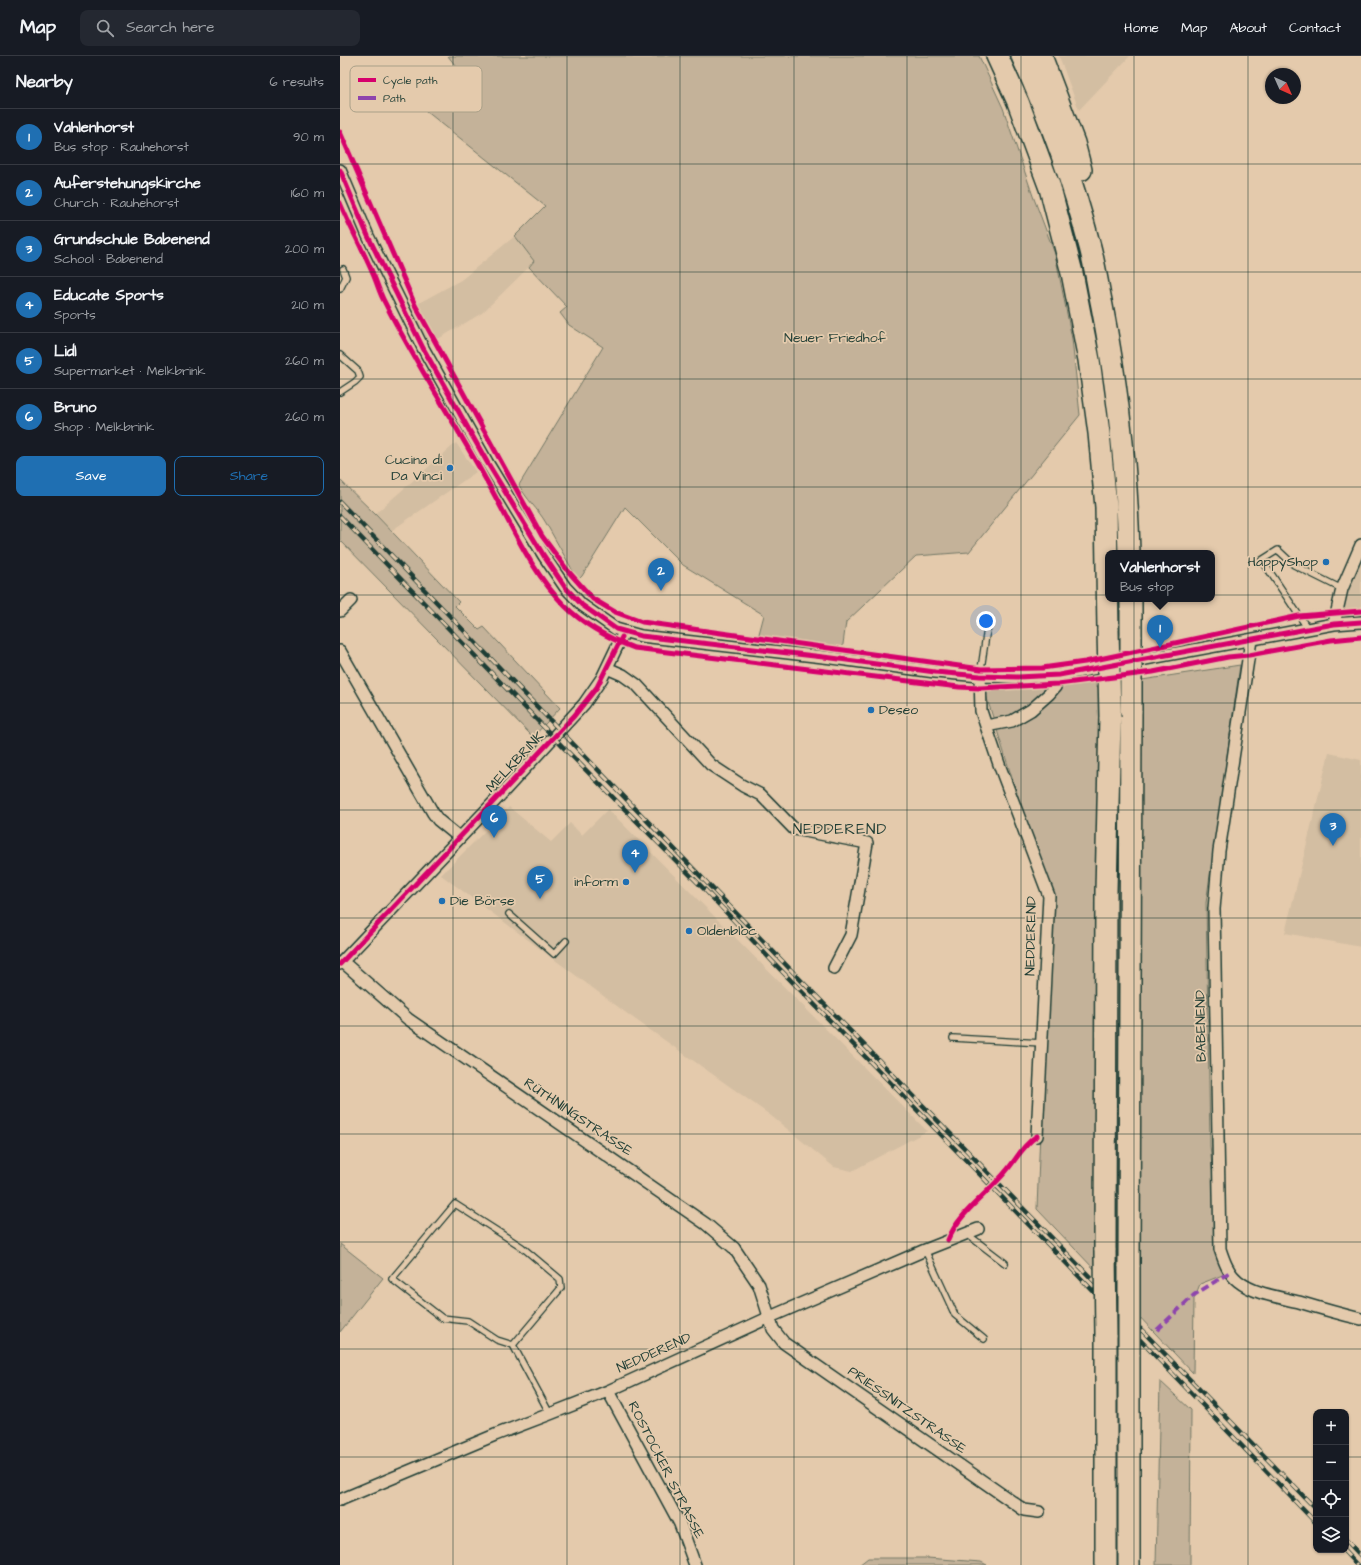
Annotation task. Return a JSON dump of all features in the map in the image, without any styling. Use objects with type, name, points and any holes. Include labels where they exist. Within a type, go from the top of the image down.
[{"type":"highway","points":[[997,56],[1018,102],[1050,188],[1072,273],[1086,346],[1099,433],[1106,507],[1107,550]]},
{"type":"highway","points":[[1022,56],[1062,152],[1091,248],[1117,388],[1126,477],[1129,550]]},
{"type":"highway","points":[[1041,56],[1074,143],[1087,192],[1091,248]]},
{"type":"highway","points":[[1105,1564],[1106,891],[1110,717],[1108,602]]},
{"type":"highway","points":[[1130,1565],[1128,1267],[1131,602]]},
{"type":"street","points":[[340,170],[371,243],[422,348],[513,507],[544,556],[572,596],[596,616],[616,629],[624,632],[657,638],[832,658],[935,672],[980,676],[1018,677],[1059,675],[1334,624],[1361,622]]},
{"type":"street","points":[[1334,624],[1342,589],[1361,545]]},
{"type":"street","points":[[340,611],[351,600]]},
{"type":"street","name":"MELKBRINK","points":[[341,963],[574,716],[596,688],[624,632]]},
{"type":"street","name":"BABENEND","points":[[1252,640],[1219,851],[1214,909],[1220,1249],[1224,1262],[1230,1272],[1237,1280],[1248,1287],[1265,1294],[1361,1320]]},
{"type":"street","points":[[340,651],[433,814],[459,837]]},
{"type":"street","points":[[607,668],[623,675],[637,685],[711,765],[742,786],[761,795],[794,830],[867,843],[851,935],[834,968]]},
{"type":"street","points":[[986,726],[1012,721],[1031,710],[1055,687],[1059,675]]},
{"type":"street","name":"NEDDEREND","points":[[980,676],[982,711],[986,726],[1049,896],[1037,1136]]},
{"type":"street","name":"RÜTHNINGSTRASSE","points":[[341,963],[408,1019],[706,1224],[734,1248],[759,1285],[770,1317]]},
{"type":"street","name":"NEDDEREND","points":[[340,1500],[495,1435],[608,1391],[770,1317],[924,1250],[978,1229]]},
{"type":"street","name":"PRIESSNITZSTRASSE","points":[[770,1317],[774,1329],[784,1343],[1024,1510],[1039,1512]]},
{"type":"street","name":"ROSTOCKER STRASSE","points":[[608,1391],[680,1524],[695,1565]]},
{"type":"lane","points":[[340,289],[346,278],[343,270]]},
{"type":"lane","points":[[340,355],[358,371],[360,377],[356,382],[340,392]]},
{"type":"lane","points":[[1308,629],[1262,560],[1278,550],[1294,565],[1342,589]]},
{"type":"lane","points":[[980,676],[990,619]]},
{"type":"lane","points":[[509,914],[554,954],[566,941]]},
{"type":"lane","points":[[953,1038],[1042,1042]]},
{"type":"lane","points":[[513,1345],[561,1288],[560,1279],[522,1247],[455,1204],[392,1279],[442,1318],[468,1321],[497,1340],[513,1345],[550,1414]]},
{"type":"lane","points":[[966,1234],[1005,1262]]},
{"type":"lane","points":[[924,1250],[955,1315],[984,1339]]},
{"type":"shaded area","points":[[1059,56],[1130,56],[1079,110]]},
{"type":"shaded area","points":[[515,236],[534,261],[482,313],[423,348],[404,311],[461,280]]},
{"type":"shaded area","points":[[456,443],[476,472],[391,531],[375,514]]},
{"type":"shaded area","points":[[1361,553],[1361,619],[1334,624]]},
{"type":"shaded area","points":[[1329,753],[1361,760],[1361,947],[1285,933]]},
{"type":"shaded area","points":[[509,807],[551,842],[570,823],[582,835],[608,809],[927,1131],[852,1171],[834,1167],[770,1115],[629,1015],[441,875]]},
{"type":"green space","name":"Neuer Friedhof","points":[[448,56],[979,56],[1003,108],[1033,196],[1055,254],[1072,339],[1080,415],[969,552],[916,556],[846,622],[841,659],[755,649],[764,615],[683,565],[625,507],[578,580],[546,523],[519,485],[603,347],[569,325],[560,313],[567,307],[529,267],[534,261],[515,236],[545,206],[427,112],[482,112],[482,66],[456,66]]},
{"type":"green space","points":[[340,480],[375,514],[459,602],[455,606],[479,630],[484,627],[560,708],[533,737],[340,540]]},
{"type":"green space","points":[[1240,665],[1206,903],[1210,1146],[1220,1249],[1230,1272],[1200,1284],[1194,1299],[1193,1373],[1037,1209],[1049,896],[980,676],[1098,668],[1096,687]]},
{"type":"green space","points":[[340,1244],[383,1278],[340,1332]]},
{"type":"green space","points":[[1160,1381],[1191,1410],[1190,1565],[1156,1565]]},
{"type":"green space","points":[[868,1558],[927,1558],[981,1562],[987,1565],[859,1565]]},
{"type":"railway","points":[[340,502],[789,968],[1313,1506]]},
{"type":"railway","points":[[340,516],[564,748],[710,895]]},
{"type":"railway","points":[[707,892],[1313,1520]]},
{"type":"railway","points":[[1349,1543],[1361,1556]]},
{"type":"railway","points":[[1346,1553],[1357,1565]]},
{"type":"marked path","points":[[1157,1330],[1194,1295],[1230,1272]]},
{"type":"cycle path","points":[[340,132],[415,305],[542,536],[568,571],[593,599],[615,612],[642,622],[981,669],[1042,668],[1085,662],[1299,616],[1361,611]]},
{"type":"cycle path","points":[[340,170],[368,236],[423,348],[487,462],[544,556],[565,587],[582,605],[616,629],[641,636],[832,658],[935,672],[980,676],[1018,677],[1059,675],[1334,624],[1361,622]]},
{"type":"cycle path","points":[[340,203],[395,322],[494,494],[530,561],[552,592],[565,606],[597,631],[624,644],[634,648],[959,687],[980,688],[1058,684],[1153,672],[1228,657],[1249,655],[1331,640],[1361,637]]},
{"type":"cycle path","points":[[340,964],[574,716],[597,687],[622,637]]},
{"type":"cycle path","points":[[948,1240],[953,1230],[966,1212],[999,1179],[1028,1143],[1037,1136]]},
{"type":"place","name":"Cucina di Da Vinci","points":[[450,468]]},
{"type":"place","name":"HappyShop","points":[[1326,562]]},
{"type":"place","name":"Auferstehungskirche","points":[[661,591]]},
{"type":"place","name":"Vahlenhorst","points":[[1160,648]]},
{"type":"place","name":"Deseo","points":[[871,710]]},
{"type":"place","name":"Bruno","points":[[494,838]]},
{"type":"place","name":"Grundschule Babenend","points":[[1333,846]]},
{"type":"place","name":"Educate Sports","points":[[635,873]]},
{"type":"place","name":"inform","points":[[626,882]]},
{"type":"place","name":"Lidl","points":[[540,899]]},
{"type":"place","name":"Die Börse","points":[[442,901]]},
{"type":"place","name":"Oldenbloc","points":[[689,931]]},
{"type":"district","name":"NEDDEREND","points":[[840,829]]}]
